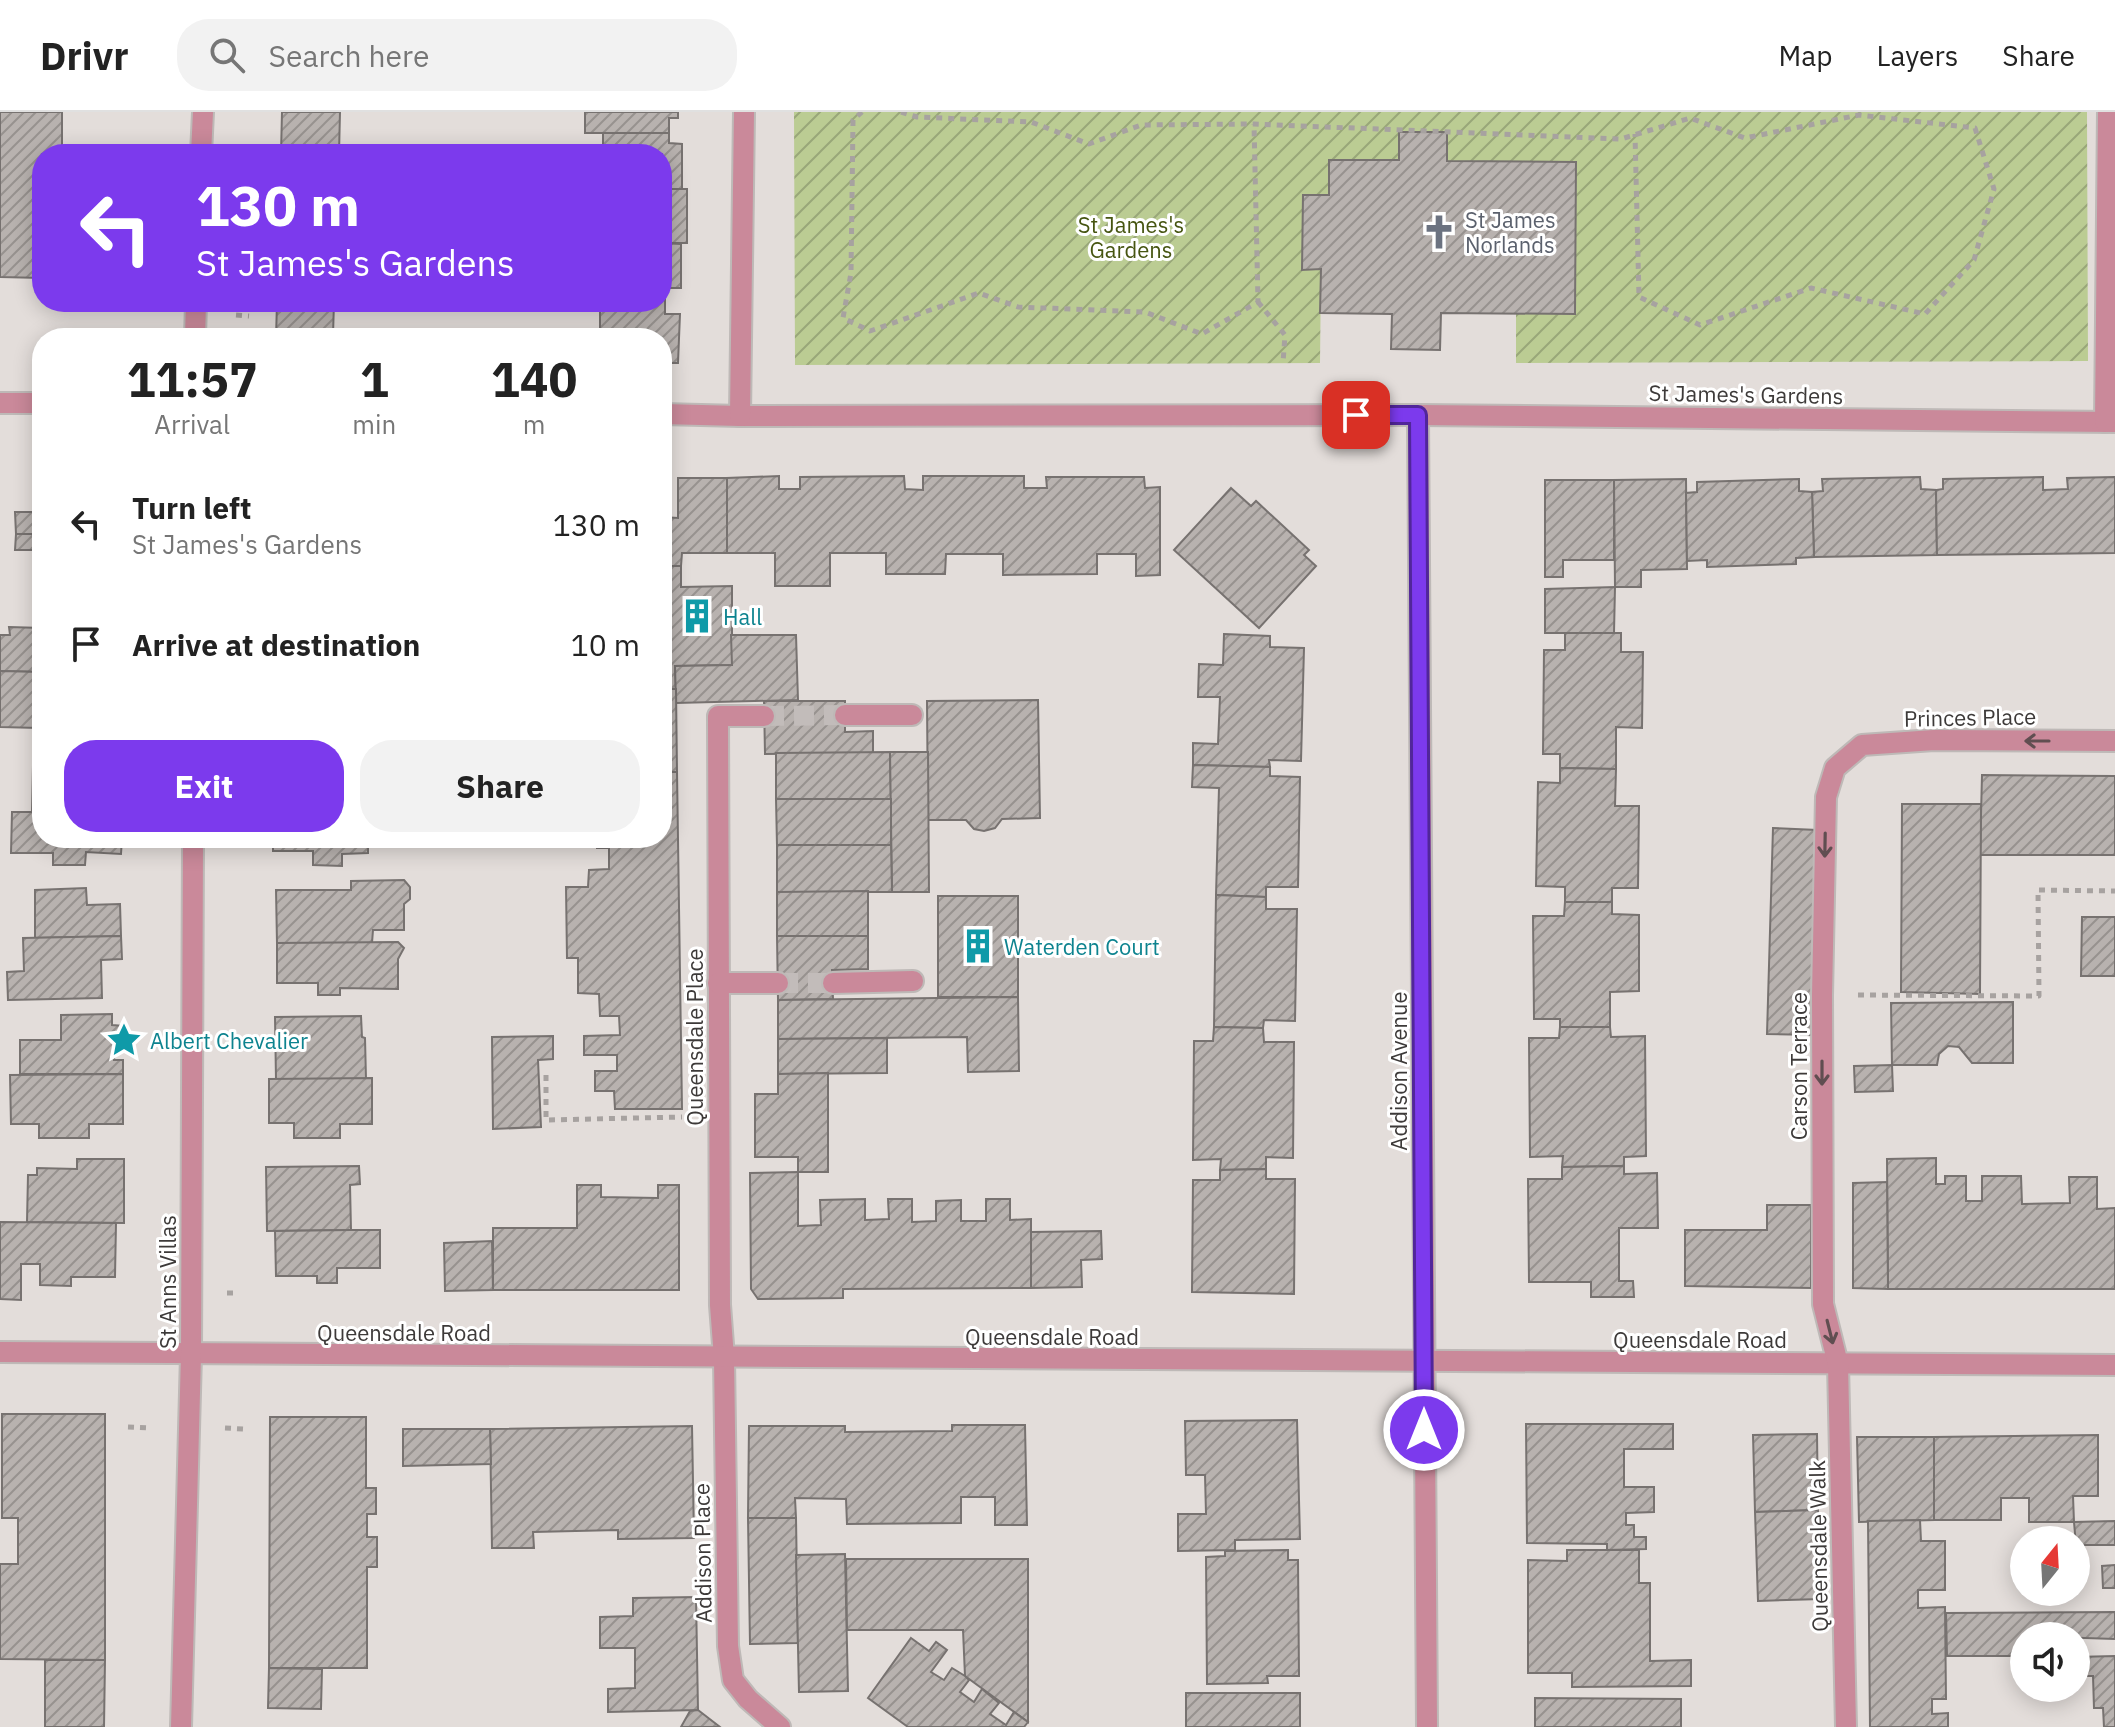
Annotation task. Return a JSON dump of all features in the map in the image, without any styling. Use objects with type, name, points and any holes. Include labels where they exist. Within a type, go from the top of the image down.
[{"type":"street","points":[[201,144],[203,112]]},
{"type":"street","points":[[740,416],[744,112]]},
{"type":"street","name":"St James's Gardens","points":[[672,414],[1418,415],[2110,422],[2108,112]]},
{"type":"street","points":[[0,403],[32,403]]},
{"type":"street","name":"Addison Avenue","points":[[1418,415],[1427,1727]]},
{"type":"street","points":[[845,715],[912,715]]},
{"type":"street","name":"Queensdale Place","points":[[724,1358],[720,1305],[718,716],[764,716]]},
{"type":"street","name":"Princes Place","points":[[1835,768],[1862,745],[1891,742],[2115,741]]},
{"type":"street","name":"Carson Terrace","points":[[1835,768],[1826,797],[1822,995],[1823,1304],[1838,1364]]},
{"type":"street","name":"St Anns Villas","points":[[181,1727],[191,1355],[193,848]]},
{"type":"street","points":[[833,983],[913,981]]},
{"type":"street","points":[[718,983],[778,983]]},
{"type":"street","name":"Queensdale Road","points":[[0,1352],[2109,1365]]},
{"type":"street","name":"Addison Place","points":[[724,1358],[729,1657],[733,1680],[748,1699],[780,1727]]},
{"type":"street","name":"Queensdale Walk","points":[[1838,1364],[1846,1727]]},
{"type":"path","points":[[862,112],[853,120],[851,273],[843,318],[870,331],[979,293],[1018,307],[1145,312],[1202,334],[1258,302]]},
{"type":"path","points":[[901,112],[917,117],[1031,122],[1089,144],[1141,125],[1254,124],[1621,139],[1635,134],[1690,118],[1745,138],[1859,115],[1975,128],[1994,189],[1974,260],[1925,314],[1811,288],[1700,325],[1639,297],[1635,134]]},
{"type":"path","points":[[1254,124],[1258,302],[1285,335],[1283,363]]},
{"type":"path","points":[[236,315],[249,316]]},
{"type":"path","points":[[1822,995],[2039,996],[2038,890],[2115,891]]},
{"type":"path","points":[[546,1075],[546,1120],[719,1116]]},
{"type":"path","points":[[128,1427],[156,1428]]},
{"type":"path","points":[[224,1428],[244,1429]]},
{"type":"green space","name":"St James's Gardens","points":[[794,112],[2087,112],[2088,361],[1516,363],[1516,314],[1575,314],[1576,163],[1447,161],[1447,132],[1399,132],[1399,160],[1329,160],[1329,195],[1303,195],[1302,269],[1321,269],[1320,363],[795,365]]},
{"type":"building","points":[[0,112],[62,112],[62,144],[32,144],[32,278],[0,277]]},
{"type":"building","points":[[282,112],[340,112],[339,144],[281,144]]},
{"type":"building","points":[[585,112],[678,112],[678,118],[669,118],[669,133],[585,133]]},
{"type":"building","name":"St James Norlands","points":[[1399,132],[1447,132],[1447,161],[1576,162],[1575,314],[1441,313],[1440,350],[1391,349],[1392,314],[1320,313],[1321,269],[1302,270],[1303,195],[1329,195],[1329,160],[1399,160]]},
{"type":"building","points":[[603,133],[669,133],[669,143],[682,144],[682,189],[672,189],[672,144],[603,144]]},
{"type":"building","points":[[672,189],[687,189],[687,243],[672,243]]},
{"type":"building","points":[[672,244],[681,244],[681,288],[672,288]]},
{"type":"building","points":[[277,312],[334,312],[333,328],[276,328]]},
{"type":"building","points":[[600,312],[680,314],[678,363],[672,363],[672,328],[600,328]]},
{"type":"building","points":[[779,476],[779,489],[800,489],[800,477],[904,476],[905,489],[923,490],[923,476],[1024,476],[1024,488],[1047,488],[1046,477],[1144,477],[1145,488],[1160,487],[1160,575],[1136,576],[1136,554],[1097,554],[1097,574],[1003,575],[1003,554],[946,554],[945,574],[886,574],[886,553],[830,553],[830,586],[775,586],[775,553],[727,553],[727,478]]},
{"type":"building","points":[[1920,477],[1921,489],[1936,490],[1937,555],[1814,557],[1812,492],[1823,491],[1822,479]]},
{"type":"building","points":[[2043,477],[2043,490],[2068,489],[2067,478],[2115,477],[2115,553],[1937,555],[1936,490],[1943,489],[1943,479]]},
{"type":"building","points":[[678,478],[727,478],[727,553],[682,553],[681,566],[672,566],[672,518],[678,518]]},
{"type":"building","points":[[1686,479],[1687,569],[1641,570],[1641,587],[1615,587],[1614,480]]},
{"type":"building","points":[[1799,479],[1799,491],[1812,492],[1814,557],[1796,558],[1796,564],[1707,567],[1707,560],[1687,561],[1686,493],[1697,492],[1697,482]]},
{"type":"building","points":[[1545,480],[1614,480],[1614,560],[1563,560],[1563,577],[1545,577]]},
{"type":"building","points":[[1231,488],[1251,506],[1256,501],[1309,550],[1304,555],[1316,566],[1259,628],[1174,550]]},
{"type":"building","points":[[15,512],[32,512],[32,534],[16,534]]},
{"type":"building","points":[[16,534],[32,534],[32,550],[15,550]]},
{"type":"building","name":"Hall","points":[[672,566],[681,566],[681,587],[732,586],[732,665],[675,666],[676,689],[672,689]]},
{"type":"building","points":[[1615,587],[1614,633],[1545,633],[1545,589]]},
{"type":"building","points":[[9,627],[32,628],[32,672],[0,671],[0,635],[10,635]]},
{"type":"building","points":[[1565,633],[1621,633],[1621,652],[1643,652],[1642,728],[1616,727],[1616,769],[1560,768],[1560,754],[1543,754],[1544,650],[1565,650]]},
{"type":"building","points":[[1224,634],[1270,636],[1270,647],[1304,648],[1301,761],[1269,760],[1270,767],[1193,765],[1193,743],[1218,744],[1220,697],[1198,697],[1199,664],[1223,665]]},
{"type":"building","points":[[731,635],[796,635],[798,700],[676,703],[675,666],[732,665]]},
{"type":"building","points":[[0,671],[32,672],[32,728],[0,727]]},
{"type":"building","points":[[672,689],[676,689],[677,772],[672,772]]},
{"type":"building","points":[[1038,700],[1040,818],[1002,819],[995,828],[984,831],[974,829],[966,820],[928,820],[927,701]]},
{"type":"building","points":[[764,701],[845,701],[845,732],[873,731],[873,753],[765,754]]},
{"type":"building","points":[[890,752],[891,799],[776,799],[776,753]]},
{"type":"building","points":[[890,752],[928,752],[929,892],[892,892]]},
{"type":"building","points":[[1193,765],[1270,767],[1270,776],[1300,777],[1298,887],[1266,887],[1266,897],[1216,895],[1219,788],[1192,787]]},
{"type":"building","points":[[1560,768],[1616,769],[1615,806],[1639,806],[1638,888],[1612,888],[1612,902],[1565,902],[1565,887],[1536,886],[1538,782],[1560,783]]},
{"type":"building","points":[[672,772],[677,772],[682,1109],[615,1109],[614,1091],[595,1091],[595,1071],[617,1071],[617,1055],[584,1055],[584,1036],[620,1035],[619,1016],[600,1016],[599,994],[578,993],[578,958],[567,958],[566,887],[588,887],[589,870],[609,869],[609,848],[672,848]]},
{"type":"building","points":[[1982,775],[2115,776],[2115,855],[1980,855]]},
{"type":"building","points":[[776,799],[891,799],[891,845],[777,845]]},
{"type":"building","points":[[1902,804],[1981,804],[1980,994],[1901,992]]},
{"type":"building","points":[[12,812],[32,812],[32,848],[121,848],[121,854],[86,852],[85,865],[53,865],[53,853],[11,853]]},
{"type":"building","points":[[1773,828],[1817,830],[1812,1035],[1767,1034]]},
{"type":"building","points":[[777,845],[891,845],[892,892],[777,892]]},
{"type":"building","points":[[273,848],[368,848],[368,853],[342,854],[342,866],[313,865],[313,851],[273,851]]},
{"type":"building","points":[[404,880],[410,887],[410,899],[404,904],[404,930],[373,930],[372,943],[277,943],[276,890],[351,890],[351,881]]},
{"type":"building","points":[[86,888],[87,905],[120,904],[121,936],[35,938],[35,890]]},
{"type":"building","points":[[868,891],[868,936],[777,936],[777,892]]},
{"type":"building","points":[[1216,895],[1266,897],[1266,909],[1297,909],[1295,1021],[1264,1020],[1263,1028],[1214,1027]]},
{"type":"building","name":"Waterden Court","points":[[938,896],[1018,896],[1018,997],[938,997]]},
{"type":"building","points":[[1565,902],[1612,902],[1612,914],[1639,915],[1639,991],[1610,992],[1610,1027],[1560,1027],[1560,1019],[1534,1019],[1533,916],[1564,916]]},
{"type":"building","points":[[2082,917],[2115,917],[2115,976],[2081,976]]},
{"type":"building","points":[[121,936],[122,959],[101,960],[102,998],[8,1000],[7,972],[24,971],[23,938]]},
{"type":"building","points":[[777,936],[868,936],[868,969],[832,970],[833,999],[778,1000]]},
{"type":"building","points":[[398,942],[404,948],[398,959],[398,989],[340,988],[340,995],[318,995],[318,983],[277,983],[277,943]]},
{"type":"building","points":[[1018,997],[1019,1071],[968,1072],[967,1037],[778,1039],[778,1000]]},
{"type":"building","points":[[2013,1002],[2013,1063],[1972,1063],[1959,1047],[1948,1046],[1939,1054],[1937,1065],[1892,1065],[1891,1003]]},
{"type":"building","points":[[112,1014],[112,1025],[124,1026],[124,1049],[115,1049],[114,1060],[123,1060],[123,1074],[20,1074],[20,1040],[61,1040],[61,1015]]},
{"type":"building","points":[[361,1016],[366,1079],[276,1080],[275,1017]]},
{"type":"building","points":[[1214,1027],[1263,1028],[1264,1042],[1294,1042],[1293,1158],[1266,1157],[1266,1169],[1220,1170],[1221,1159],[1193,1160],[1194,1041],[1213,1041]]},
{"type":"building","points":[[1560,1027],[1610,1027],[1611,1037],[1645,1036],[1646,1156],[1624,1157],[1624,1166],[1562,1167],[1563,1156],[1530,1157],[1529,1038],[1559,1038]]},
{"type":"building","points":[[553,1036],[553,1059],[538,1060],[541,1127],[493,1129],[492,1037]]},
{"type":"building","points":[[887,1038],[887,1073],[778,1074],[778,1039]]},
{"type":"building","points":[[1892,1065],[1893,1091],[1855,1092],[1854,1066]]},
{"type":"building","points":[[828,1073],[828,1172],[798,1172],[798,1157],[755,1157],[755,1094],[778,1094],[778,1074]]},
{"type":"building","points":[[123,1074],[123,1124],[89,1124],[89,1138],[39,1138],[39,1124],[11,1124],[10,1075]]},
{"type":"building","points":[[372,1078],[372,1124],[340,1124],[340,1138],[294,1138],[294,1123],[269,1123],[269,1079]]},
{"type":"building","points":[[1936,1158],[1936,1184],[1945,1184],[1945,1176],[1966,1176],[1966,1201],[1982,1201],[1982,1176],[2021,1176],[2022,1204],[2070,1203],[2069,1177],[2097,1177],[2097,1209],[2115,1208],[2115,1289],[1888,1289],[1887,1159]]},
{"type":"building","points":[[77,1159],[124,1159],[124,1223],[27,1222],[28,1175],[37,1175],[37,1168],[77,1169]]},
{"type":"building","points":[[359,1166],[360,1184],[350,1185],[351,1230],[267,1231],[266,1167]]},
{"type":"building","points":[[1624,1166],[1624,1174],[1657,1173],[1658,1228],[1619,1228],[1619,1281],[1633,1281],[1634,1297],[1591,1297],[1591,1282],[1529,1282],[1528,1179],[1562,1179],[1562,1167]]},
{"type":"building","points":[[1266,1169],[1266,1179],[1295,1179],[1294,1294],[1192,1292],[1193,1180],[1220,1180],[1220,1170]]},
{"type":"building","points":[[798,1172],[798,1226],[821,1225],[820,1200],[865,1199],[865,1220],[889,1219],[888,1199],[912,1199],[912,1222],[936,1221],[936,1201],[961,1200],[961,1221],[986,1221],[986,1199],[1010,1199],[1010,1220],[1031,1219],[1031,1288],[843,1289],[843,1298],[758,1299],[751,1289],[750,1173]]},
{"type":"building","points":[[1887,1182],[1888,1289],[1853,1288],[1853,1183]]},
{"type":"building","points":[[577,1185],[601,1185],[601,1197],[658,1198],[658,1185],[679,1185],[679,1290],[493,1290],[493,1228],[577,1228]]},
{"type":"building","points":[[1767,1205],[1811,1205],[1811,1288],[1685,1286],[1685,1230],[1767,1230]]},
{"type":"building","points":[[0,1222],[116,1223],[115,1277],[71,1277],[71,1286],[40,1285],[40,1264],[21,1264],[21,1300],[0,1299]]},
{"type":"building","points":[[380,1230],[380,1268],[337,1268],[337,1283],[317,1283],[317,1276],[276,1276],[275,1231]]},
{"type":"building","points":[[1101,1231],[1102,1259],[1081,1260],[1082,1287],[1031,1288],[1031,1232]]},
{"type":"building","points":[[492,1241],[493,1290],[445,1291],[444,1243]]},
{"type":"building","points":[[2,1414],[105,1414],[105,1660],[0,1659],[0,1564],[18,1564],[18,1518],[2,1518]]},
{"type":"building","points":[[270,1417],[366,1417],[366,1488],[376,1488],[376,1514],[367,1514],[367,1537],[377,1537],[377,1567],[367,1567],[367,1668],[269,1668]]},
{"type":"building","points":[[1297,1420],[1300,1539],[1235,1540],[1235,1550],[1178,1551],[1178,1514],[1206,1514],[1205,1475],[1186,1475],[1185,1421]]},
{"type":"building","points":[[1526,1424],[1673,1424],[1673,1449],[1624,1449],[1624,1487],[1654,1487],[1654,1512],[1626,1513],[1626,1525],[1634,1525],[1634,1537],[1646,1537],[1646,1549],[1607,1550],[1607,1544],[1527,1543]]},
{"type":"building","points":[[952,1425],[1025,1425],[1027,1525],[995,1525],[995,1497],[961,1497],[961,1523],[847,1524],[846,1499],[795,1498],[796,1518],[748,1518],[749,1426],[845,1426],[845,1432],[952,1431]]},
{"type":"building","points":[[692,1426],[694,1538],[618,1539],[618,1530],[533,1532],[534,1548],[492,1548],[490,1429]]},
{"type":"building","points":[[403,1429],[490,1429],[491,1464],[403,1466]]},
{"type":"building","points":[[1817,1434],[1818,1510],[1755,1512],[1753,1435]]},
{"type":"building","points":[[2098,1435],[2098,1496],[2073,1496],[2074,1522],[2029,1522],[2029,1498],[2001,1498],[2001,1520],[1934,1520],[1934,1437]]},
{"type":"building","points":[[1857,1437],[1934,1437],[1934,1520],[1859,1522]]},
{"type":"building","points":[[1818,1510],[1821,1599],[1758,1601],[1755,1512]]},
{"type":"building","points":[[748,1518],[796,1518],[798,1643],[750,1644]]},
{"type":"building","points":[[1920,1520],[1921,1541],[1945,1541],[1945,1590],[1918,1590],[1918,1608],[1945,1607],[1946,1699],[1932,1699],[1932,1714],[1948,1713],[1948,1727],[1870,1727],[1868,1521]]},
{"type":"building","points":[[2115,1521],[2115,1545],[2090,1545],[2090,1526],[2074,1526],[2074,1522]]},
{"type":"building","points":[[1288,1550],[1288,1560],[1298,1560],[1299,1676],[1267,1676],[1268,1683],[1207,1684],[1206,1557],[1225,1556],[1225,1551]]},
{"type":"building","points":[[1567,1550],[1639,1550],[1639,1583],[1650,1583],[1650,1661],[1691,1660],[1691,1686],[1572,1687],[1572,1673],[1528,1673],[1528,1560],[1567,1561]]},
{"type":"building","points":[[845,1554],[848,1691],[799,1692],[796,1555]]},
{"type":"building","points":[[846,1559],[1028,1559],[1028,1722],[965,1676],[963,1630],[847,1630]]},
{"type":"building","points":[[2115,1565],[2115,1588],[2103,1588],[2102,1566]]},
{"type":"building","points":[[696,1597],[698,1710],[608,1712],[608,1689],[635,1688],[635,1648],[600,1648],[600,1617],[633,1616],[633,1598]]},
{"type":"building","points":[[2115,1612],[2115,1639],[2090,1638],[2090,1622],[2010,1622],[2010,1656],[1947,1656],[1946,1613]]},
{"type":"building","points":[[911,1638],[929,1651],[936,1642],[947,1650],[931,1672],[944,1680],[952,1668],[969,1680],[960,1692],[974,1702],[982,1689],[999,1703],[990,1714],[1006,1725],[1014,1712],[1028,1722],[1024,1727],[908,1727],[868,1698]]},
{"type":"building","points":[[2115,1656],[2115,1727],[2104,1727],[2103,1708],[2094,1708],[2090,1657]]},
{"type":"building","points":[[45,1660],[105,1660],[104,1727],[45,1727]]},
{"type":"building","points":[[269,1668],[322,1669],[321,1709],[268,1708]]},
{"type":"building","points":[[1186,1693],[1300,1693],[1300,1727],[1186,1727]]},
{"type":"building","points":[[1535,1698],[1681,1699],[1681,1727],[1535,1727]]},
{"type":"building","points":[[698,1710],[720,1727],[681,1727],[690,1711]]},
{"type":"tunnel","points":[[764,716],[845,715]]},
{"type":"tunnel","points":[[778,983],[833,983]]},
{"type":"place","name":"St James Norlands","points":[[1439,232]]},
{"type":"place","name":"Hall","points":[[697,616]]},
{"type":"place","name":"Waterden Court","points":[[978,946]]},
{"type":"place","name":"Albert Chevalier","points":[[124,1040]]},
{"type":"route","points":[[1356,415],[1418,415],[1424,1430]]}]
